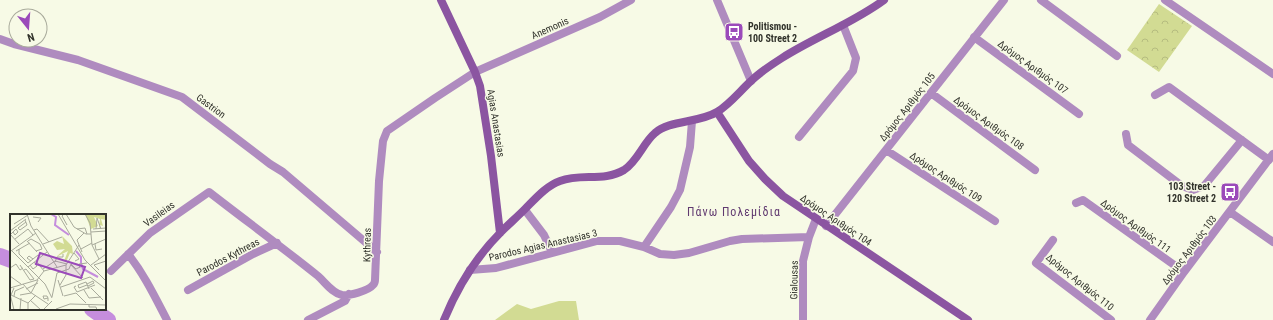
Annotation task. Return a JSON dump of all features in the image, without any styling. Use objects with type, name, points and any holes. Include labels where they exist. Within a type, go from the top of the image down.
[{"type":"street","name":"Agias Anastasias","points":[[441,0],[476,72],[483,97],[500,233]]},
{"type":"street","name":"Anemonis","points":[[476,72],[600,16],[631,0]]},
{"type":"street","points":[[717,0],[751,81]]},
{"type":"street","points":[[444,320],[452,301],[470,270],[500,233],[543,192],[560,181],[580,177],[606,177],[626,169],[634,161],[655,133],[664,127],[676,123],[692,121],[717,112],[751,81],[784,57],[843,25],[884,0]]},
{"type":"street","name":"Δρόμος Αριθμός 105","points":[[826,226],[1004,0]]},
{"type":"street","points":[[1041,0],[1117,56]]},
{"type":"street","points":[[1165,0],[1273,74]]},
{"type":"street","points":[[799,137],[854,71],[856,58],[843,25]]},
{"type":"street","name":"Δρόμος Αριθμός 107","points":[[974,37],[1079,114]]},
{"type":"street","name":"Gastrion","points":[[0,39],[78,60],[182,97],[270,164],[283,172],[377,252]]},
{"type":"street","name":"Kythreas","points":[[349,294],[362,292],[373,286],[375,280],[377,214],[383,141],[387,131],[476,72]]},
{"type":"street","points":[[1155,95],[1169,87],[1242,140],[1271,157]]},
{"type":"street","name":"Δρόμος Αριθμός 108","points":[[931,93],[1035,170]]},
{"type":"street","name":"Δρόμος Αριθμός 104","points":[[717,112],[749,161],[764,179],[783,196],[968,320]]},
{"type":"street","points":[[644,247],[671,207],[680,190],[690,148],[692,121]]},
{"type":"street","points":[[1126,134],[1128,145],[1182,186],[1193,190],[1204,186],[1242,140]]},
{"type":"street","name":"Δρόμος Αριθμός 109","points":[[886,150],[995,221]]},
{"type":"street","name":"Δρόμος Αριθμός 103","points":[[1150,320],[1184,272],[1271,157]]},
{"type":"street","name":"Vasileias","points":[[111,271],[150,233],[209,192],[277,243]]},
{"type":"street","name":"Δρόμος Αριθμός 111","points":[[1076,203],[1083,200],[1184,272]]},
{"type":"street","points":[[525,210],[544,235],[552,252]]},
{"type":"street","points":[[1230,212],[1273,242]]},
{"type":"street","name":"Gialousas","points":[[803,320],[803,261],[808,237],[816,219]]},
{"type":"street","name":"Parodos Agias Anastasias 3","points":[[470,270],[496,268],[597,241],[620,241],[644,247],[660,254],[674,255],[689,253],[742,239],[808,237]]},
{"type":"street","name":"Δρόμος Αριθμός 110","points":[[1053,240],[1036,263],[1111,320]]},
{"type":"street","points":[[277,243],[326,282],[334,292],[342,295],[349,294]]},
{"type":"street","name":"Parodos Kythreas","points":[[188,290],[253,254],[277,243]]},
{"type":"street","points":[[128,254],[146,282],[167,320]]},
{"type":"street","points":[[308,320],[344,301],[349,294]]},
{"type":"green space","points":[[1159,4],[1192,26],[1159,72],[1127,50]]},
{"type":"green space","points":[[559,301],[576,301],[579,320],[495,320],[517,304],[531,309]]},
{"type":"waterway","points":[[0,256],[10,260]]},
{"type":"waterway","points":[[93,310],[108,320]]},
{"type":"place","name":"Politismou - 100 Street 2","points":[[734,32]]},
{"type":"place","name":"103 Street - 120 Street 2","points":[[1230,192]]},
{"type":"district","name":"Πάνω Πολεμίδια","points":[[734,212]]}]
